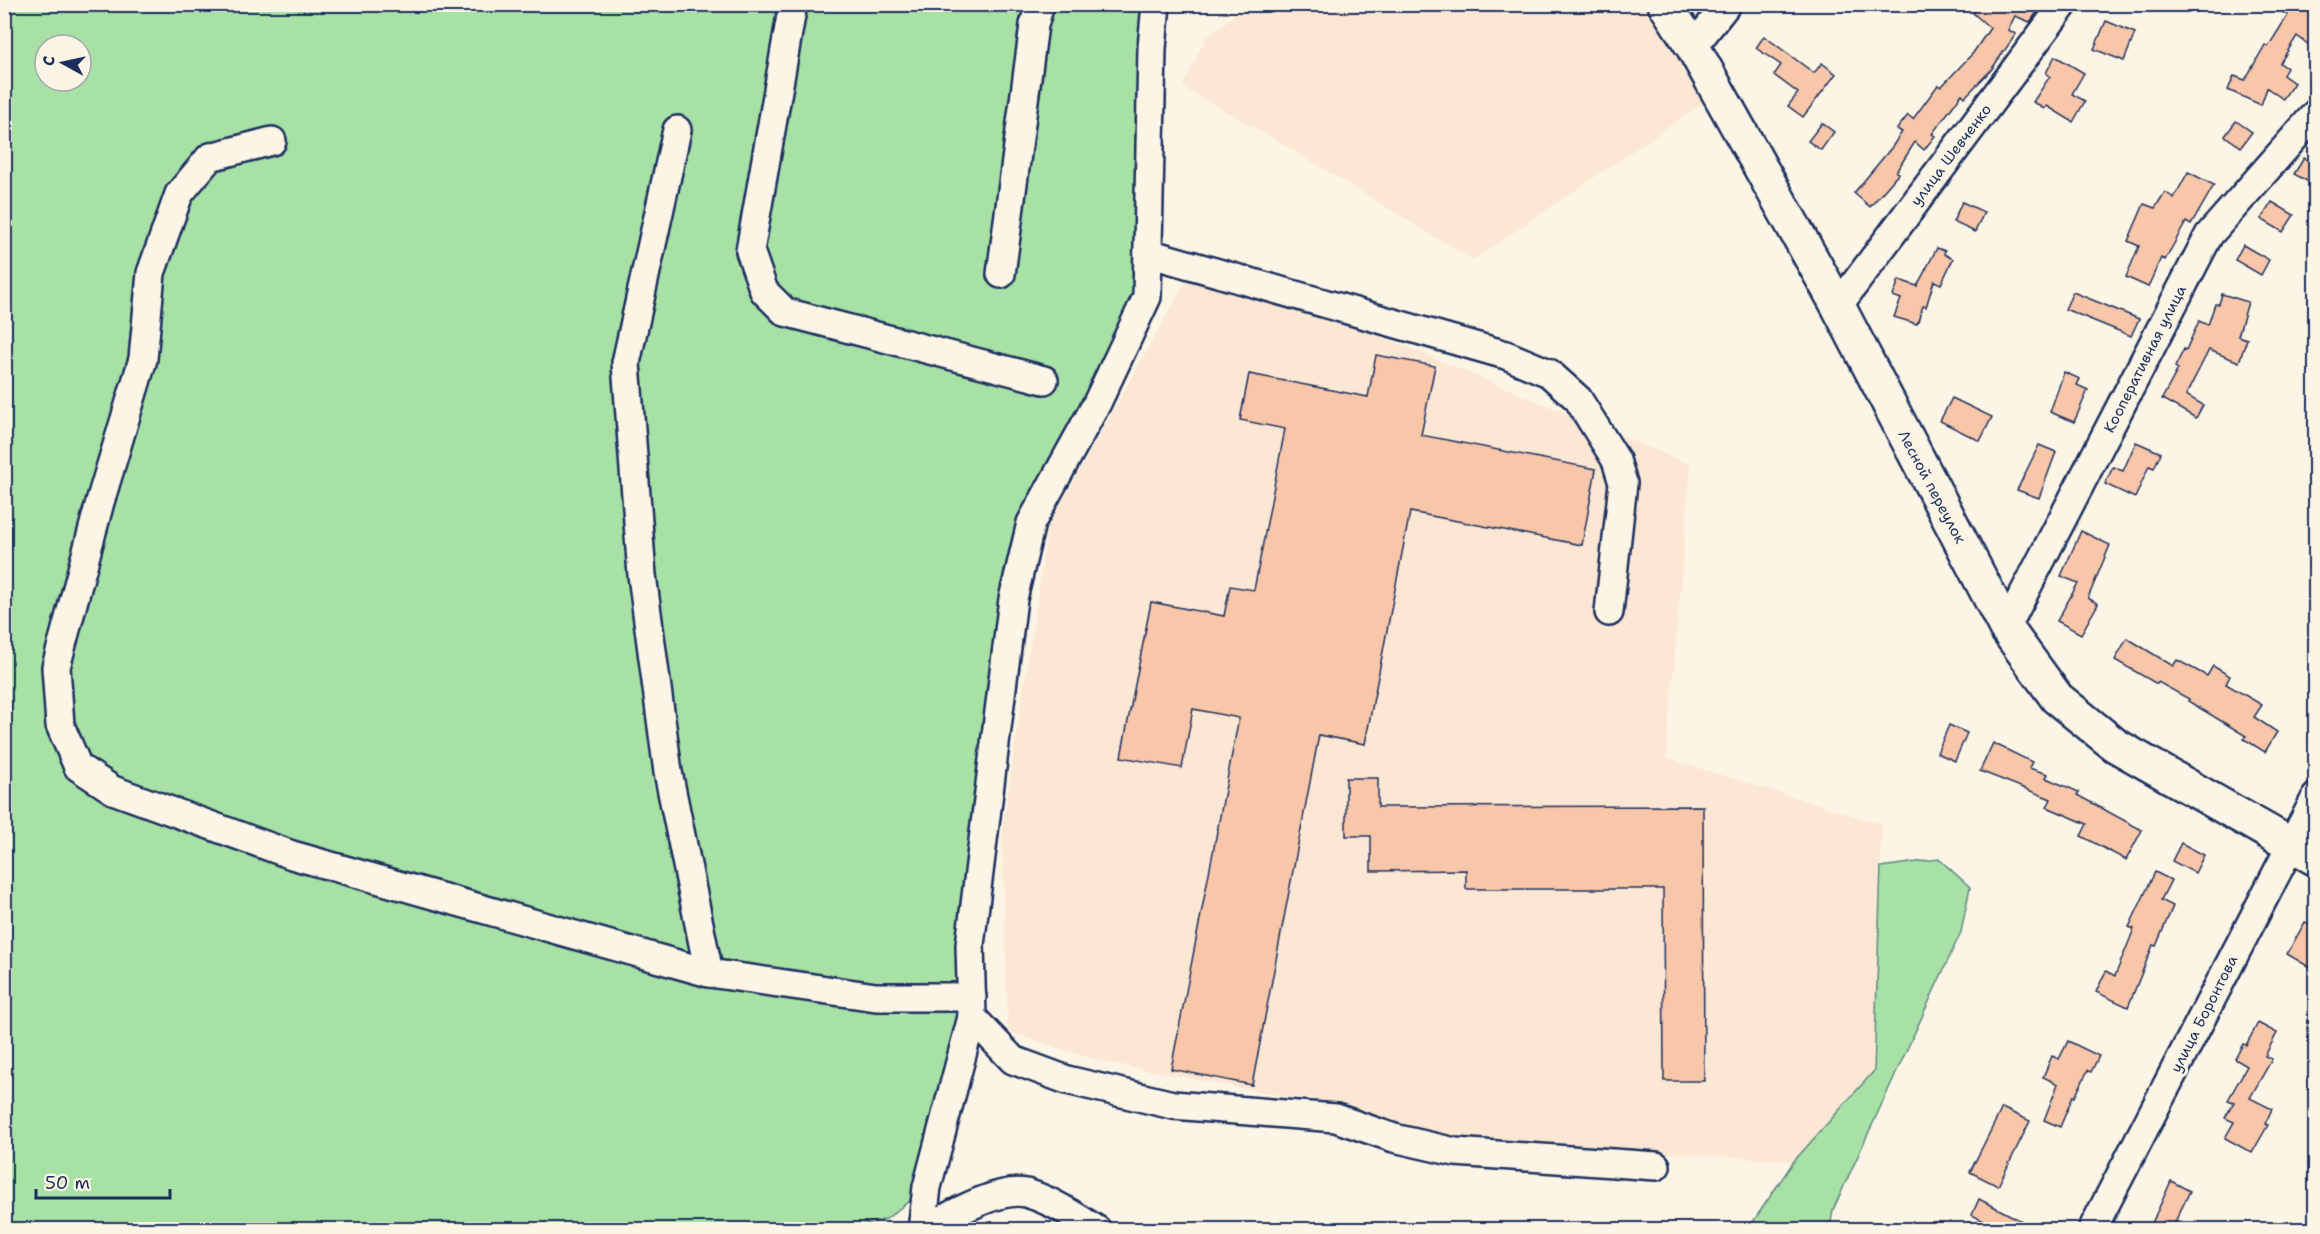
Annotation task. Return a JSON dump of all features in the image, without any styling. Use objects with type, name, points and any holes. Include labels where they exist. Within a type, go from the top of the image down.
[{"type":"main road","name":"Лесной переулок","points":[[1665,4],[1693,47],[1838,306],[2006,628],[2056,698],[2115,745],[2303,853]]},
{"type":"street","points":[[793,4],[750,251],[764,291],[785,312],[1044,380]]},
{"type":"street","points":[[1001,274],[1034,25],[1040,4]]},
{"type":"street","points":[[923,1230],[927,1187],[972,1007],[970,945],[991,769],[1013,599],[1030,523],[1097,403],[1147,297],[1152,48],[1156,4]]},
{"type":"street","points":[[1693,47],[1727,4]]},
{"type":"street","name":"улица Шевченко","points":[[1838,306],[2064,4]]},
{"type":"street","name":"Кооперативная улица","points":[[2006,628],[2209,235],[2316,113]]},
{"type":"street","points":[[677,130],[626,363],[642,575],[668,772],[709,973]]},
{"type":"street","points":[[272,141],[210,157],[178,194],[151,273],[143,359],[100,502],[56,668],[60,725],[78,767],[113,790],[292,855],[709,973],[876,997],[972,1007],[1013,1060],[1067,1080],[1173,1105],[1336,1118],[1395,1138],[1455,1152],[1656,1166]]},
{"type":"street","points":[[1148,253],[1506,355],[1549,373],[1578,399],[1616,460],[1623,483],[1609,612]]},
{"type":"street","name":"улица Боронтова","points":[[2092,1230],[2303,853],[2316,797]]},
{"type":"street","points":[[923,1230],[993,1196],[1024,1192],[1055,1205],[1097,1230]]},
{"type":"shaded area","points":[[1665,4],[1718,93],[1473,260],[1278,141],[1182,87],[1206,38],[1247,5]]},
{"type":"shaded area","points":[[1198,260],[1691,465],[1666,758],[1882,824],[1874,1071],[1794,1161],[1445,1139],[1337,1102],[1277,1095],[1100,1061],[1008,1032],[1002,833],[1048,527]]},
{"type":"green space","points":[[5,5],[1156,5],[1147,297],[1031,523],[972,1017],[927,1187],[886,1219],[848,1229],[5,1230]]},
{"type":"green space","points":[[1939,859],[1970,887],[1961,932],[1833,1210],[1830,1229],[1748,1229],[1794,1161],[1874,1071],[1881,867]]},
{"type":"building","points":[[1981,4],[2043,4],[2030,22],[2015,16],[2008,30],[2016,34],[1991,70],[1965,97],[1962,94],[1932,134],[1935,136],[1924,150],[1915,142],[1896,172],[1899,173],[1870,207],[1854,193],[1892,147],[1902,132],[1897,129],[1908,115],[1913,119],[1938,85],[1941,87],[1973,53],[1990,28],[1973,13]]},
{"type":"building","points":[[2265,4],[2314,4],[2310,15],[2316,19],[2316,50],[2297,36],[2280,63],[2287,68],[2283,75],[2294,83],[2283,99],[2267,88],[2261,105],[2228,90],[2234,76],[2245,80],[2265,45],[2268,47],[2288,15]]},
{"type":"building","points":[[2106,21],[2135,33],[2124,61],[2094,49]]},
{"type":"building","points":[[1764,36],[1814,73],[1822,63],[1836,74],[1803,117],[1788,106],[1798,93],[1774,75],[1781,65],[1756,48]]},
{"type":"building","points":[[2055,56],[2084,73],[2072,94],[2085,101],[2073,122],[2047,106],[2044,109],[2033,102],[2050,76],[2046,73]]},
{"type":"building","points":[[2236,121],[2252,132],[2241,147],[2225,136]]},
{"type":"building","points":[[1822,123],[1834,132],[1821,150],[1808,141]]},
{"type":"building","points":[[2304,158],[2316,165],[2316,186],[2294,174]]},
{"type":"building","points":[[2188,172],[2214,185],[2191,225],[2186,222],[2165,260],[2161,258],[2148,287],[2126,277],[2139,246],[2128,241],[2144,204],[2155,208],[2165,192],[2174,198]]},
{"type":"building","points":[[1962,202],[1984,212],[1975,232],[1953,222]]},
{"type":"building","points":[[2272,202],[2294,215],[2283,232],[2261,219]]},
{"type":"building","points":[[2243,245],[2269,260],[2261,275],[2235,260]]},
{"type":"building","points":[[1937,248],[1945,251],[1944,254],[1953,259],[1941,284],[1934,281],[1926,307],[1923,306],[1917,324],[1894,317],[1901,299],[1893,296],[1899,280],[1917,286]]},
{"type":"building","points":[[2073,292],[2139,319],[2131,336],[2065,309]]},
{"type":"building","points":[[2222,294],[2248,302],[2238,336],[2247,339],[2239,362],[2209,350],[2186,395],[2203,405],[2196,418],[2162,399],[2178,369],[2175,367],[2184,349],[2186,350],[2199,321],[2208,325],[2215,304],[2219,304]]},
{"type":"building","points":[[1376,355],[1435,366],[1421,435],[1596,469],[1582,545],[1410,512],[1365,744],[1319,735],[1252,1085],[1171,1069],[1239,718],[1193,709],[1182,768],[1121,757],[1151,602],[1224,616],[1230,586],[1254,590],[1285,429],[1240,420],[1249,374],[1368,397]]},
{"type":"building","points":[[2064,372],[2080,379],[2077,385],[2088,390],[2074,422],[2050,412]]},
{"type":"building","points":[[1952,398],[1992,417],[1980,441],[1940,421]]},
{"type":"building","points":[[2136,442],[2161,453],[2154,468],[2149,466],[2135,498],[2105,484],[2113,467],[2123,471]]},
{"type":"building","points":[[2039,445],[2056,452],[2039,498],[2017,490]]},
{"type":"building","points":[[2081,531],[2110,545],[2088,598],[2098,604],[2081,634],[2057,621],[2078,583],[2061,576]]},
{"type":"building","points":[[2127,638],[2173,666],[2177,660],[2207,676],[2213,666],[2230,676],[2226,684],[2262,705],[2254,717],[2277,732],[2265,752],[2244,739],[2246,736],[2188,701],[2189,699],[2115,660]]},
{"type":"building","points":[[1949,725],[1967,733],[1955,761],[1937,753]]},
{"type":"building","points":[[1993,743],[2032,762],[2029,768],[2048,774],[2046,778],[2079,792],[2077,795],[2142,830],[2126,860],[2081,836],[2087,824],[2047,807],[2051,799],[1980,771]]},
{"type":"building","points":[[1346,778],[1378,778],[1378,807],[1703,806],[1704,1081],[1664,1081],[1663,889],[1466,889],[1466,870],[1371,871],[1371,836],[1346,836]]},
{"type":"building","points":[[2181,843],[2204,855],[2195,873],[2172,861]]},
{"type":"building","points":[[2155,872],[2171,880],[2161,900],[2173,906],[2156,946],[2153,945],[2128,1007],[2096,992],[2106,971],[2115,976],[2134,929],[2129,927]]},
{"type":"building","points":[[2305,922],[2316,929],[2316,971],[2287,954]]},
{"type":"building","points":[[2258,1023],[2277,1033],[2265,1056],[2272,1059],[2250,1098],[2272,1109],[2265,1124],[2268,1125],[2252,1153],[2225,1138],[2234,1122],[2225,1118],[2234,1102],[2228,1100],[2247,1066],[2235,1059]]},
{"type":"building","points":[[2068,1041],[2099,1056],[2091,1072],[2088,1070],[2075,1097],[2073,1096],[2060,1127],[2044,1120],[2058,1084],[2043,1077],[2052,1056],[2059,1059]]},
{"type":"building","points":[[2002,1108],[2030,1121],[1998,1186],[1970,1172]]},
{"type":"building","points":[[2171,1181],[2190,1191],[2171,1230],[2149,1230]]},
{"type":"building","points":[[1979,1199],[2039,1230],[2001,1230],[1972,1215]]}]
